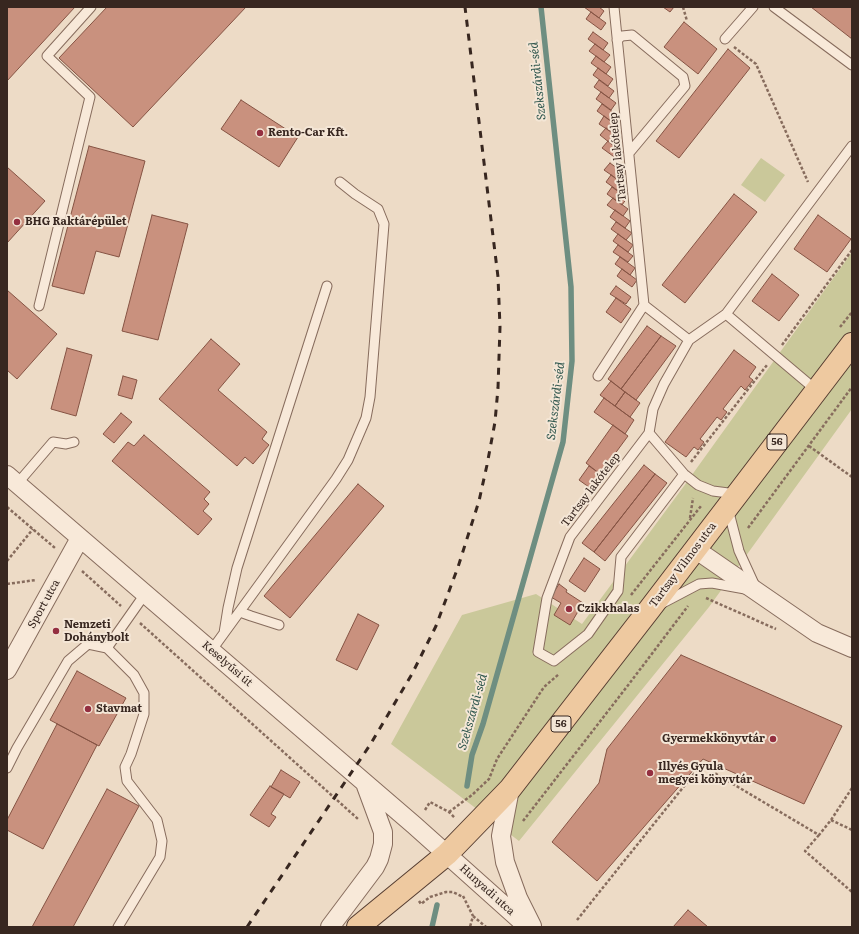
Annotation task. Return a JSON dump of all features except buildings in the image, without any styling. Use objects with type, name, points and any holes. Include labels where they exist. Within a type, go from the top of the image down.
[{"type":"main road","name":"Tartsay Vilmos utca","points":[[447,854],[510,789],[649,610],[816,390],[846,337]]},
{"type":"main road","name":"56","points":[[358,927],[447,854]]},
{"type":"street","name":"Keselyűsi út","points":[[12,479],[447,854]]},
{"type":"street","name":"Sport utca","points":[[7,670],[80,538]]},
{"type":"street","points":[[695,549],[817,633],[852,648]]},
{"type":"street","points":[[330,927],[375,866],[379,859],[383,844],[383,832],[366,785]]},
{"type":"street","points":[[510,789],[501,836],[505,862],[518,898],[532,927]]},
{"type":"street","name":"Hunyadi utca","points":[[447,854],[528,927]]},
{"type":"lane","points":[[38,306],[90,97],[47,56],[91,7]]},
{"type":"lane","name":"Tartsay lakótelep","points":[[614,7],[644,305]]},
{"type":"lane","points":[[725,39],[753,7]]},
{"type":"lane","points":[[774,7],[852,65]]},
{"type":"lane","points":[[617,40],[622,36],[632,36],[683,77],[685,86],[629,153]]},
{"type":"lane","name":"Tartsay lakótelep","points":[[684,474],[621,557],[618,591],[588,634],[554,661],[538,652],[546,598],[570,538],[649,433],[653,409],[664,384],[689,340],[726,314],[852,146]]},
{"type":"lane","points":[[211,651],[336,479],[348,460],[366,418],[370,397],[384,224],[378,209],[340,182]]},
{"type":"lane","points":[[224,634],[237,568],[327,286]]},
{"type":"lane","points":[[598,376],[644,305],[689,340]]},
{"type":"lane","points":[[726,314],[816,390]]},
{"type":"lane","points":[[649,433],[684,474],[696,483],[732,501],[739,552],[757,591]]},
{"type":"lane","points":[[12,479],[53,442],[66,444],[74,442]]},
{"type":"lane","points":[[649,610],[699,584],[712,583],[757,591]]},
{"type":"lane","points":[[107,648],[146,594]]},
{"type":"lane","points":[[240,612],[279,625]]},
{"type":"lane","points":[[7,768],[17,748],[68,661],[88,644],[107,648],[134,675],[144,693],[144,714],[131,754],[125,767],[127,781],[157,820],[162,841],[160,857],[118,927]]},
{"type":"path","points":[[683,7],[687,21]]},
{"type":"path","points":[[725,39],[756,64],[814,196]]},
{"type":"path","points":[[846,337],[852,312]]},
{"type":"path","points":[[737,540],[852,387]]},
{"type":"path","points":[[809,446],[852,477]]},
{"type":"path","points":[[690,519],[696,483]]},
{"type":"path","points":[[629,598],[713,491]]},
{"type":"path","points":[[7,507],[131,615],[362,823]]},
{"type":"path","points":[[7,561],[34,529]]},
{"type":"path","points":[[7,584],[58,577]]},
{"type":"path","points":[[520,825],[697,594],[699,584]]},
{"type":"path","points":[[697,594],[782,631]]},
{"type":"path","points":[[449,812],[472,795],[489,779],[497,759],[544,688],[561,672]]},
{"type":"path","points":[[577,920],[701,765],[818,835]]},
{"type":"path","points":[[852,788],[831,820],[805,851],[852,892]]},
{"type":"path","points":[[831,820],[852,830]]},
{"type":"path","points":[[421,904],[430,897],[446,892],[453,892],[463,897]]},
{"type":"path","points":[[473,916],[486,927]]},
{"type":"shaded area","points":[[761,158],[785,175],[765,202],[741,185]]},
{"type":"shaded area","points":[[852,252],[852,409],[709,607],[519,841],[391,744],[462,615],[536,594],[582,624],[684,486]]},
{"type":"waterway","name":"Szekszárdi-séd","points":[[467,786],[472,755],[483,724],[563,442],[572,361],[571,287],[541,7]]},
{"type":"waterway","name":"Szekszárdi-séd","points":[[432,927],[437,905]]},
{"type":"railway","points":[[247,927],[370,745],[412,674],[436,626],[458,567],[479,501],[495,422],[498,388],[500,327],[498,277],[465,7]]},
{"type":"place","name":"Rento-Car Kft.","points":[[260,133]]},
{"type":"place","name":"BHG Raktárépület","points":[[17,222]]},
{"type":"place","name":"Czikkhalas","points":[[569,609]]},
{"type":"place","name":"Nemzeti Dohánybolt","points":[[56,631]]},
{"type":"place","name":"Stavmat","points":[[88,709]]},
{"type":"place","name":"Gyermekkönyvtár","points":[[773,739]]},
{"type":"place","name":"Illyés Gyula megyei könyvtár","points":[[650,773]]}]
